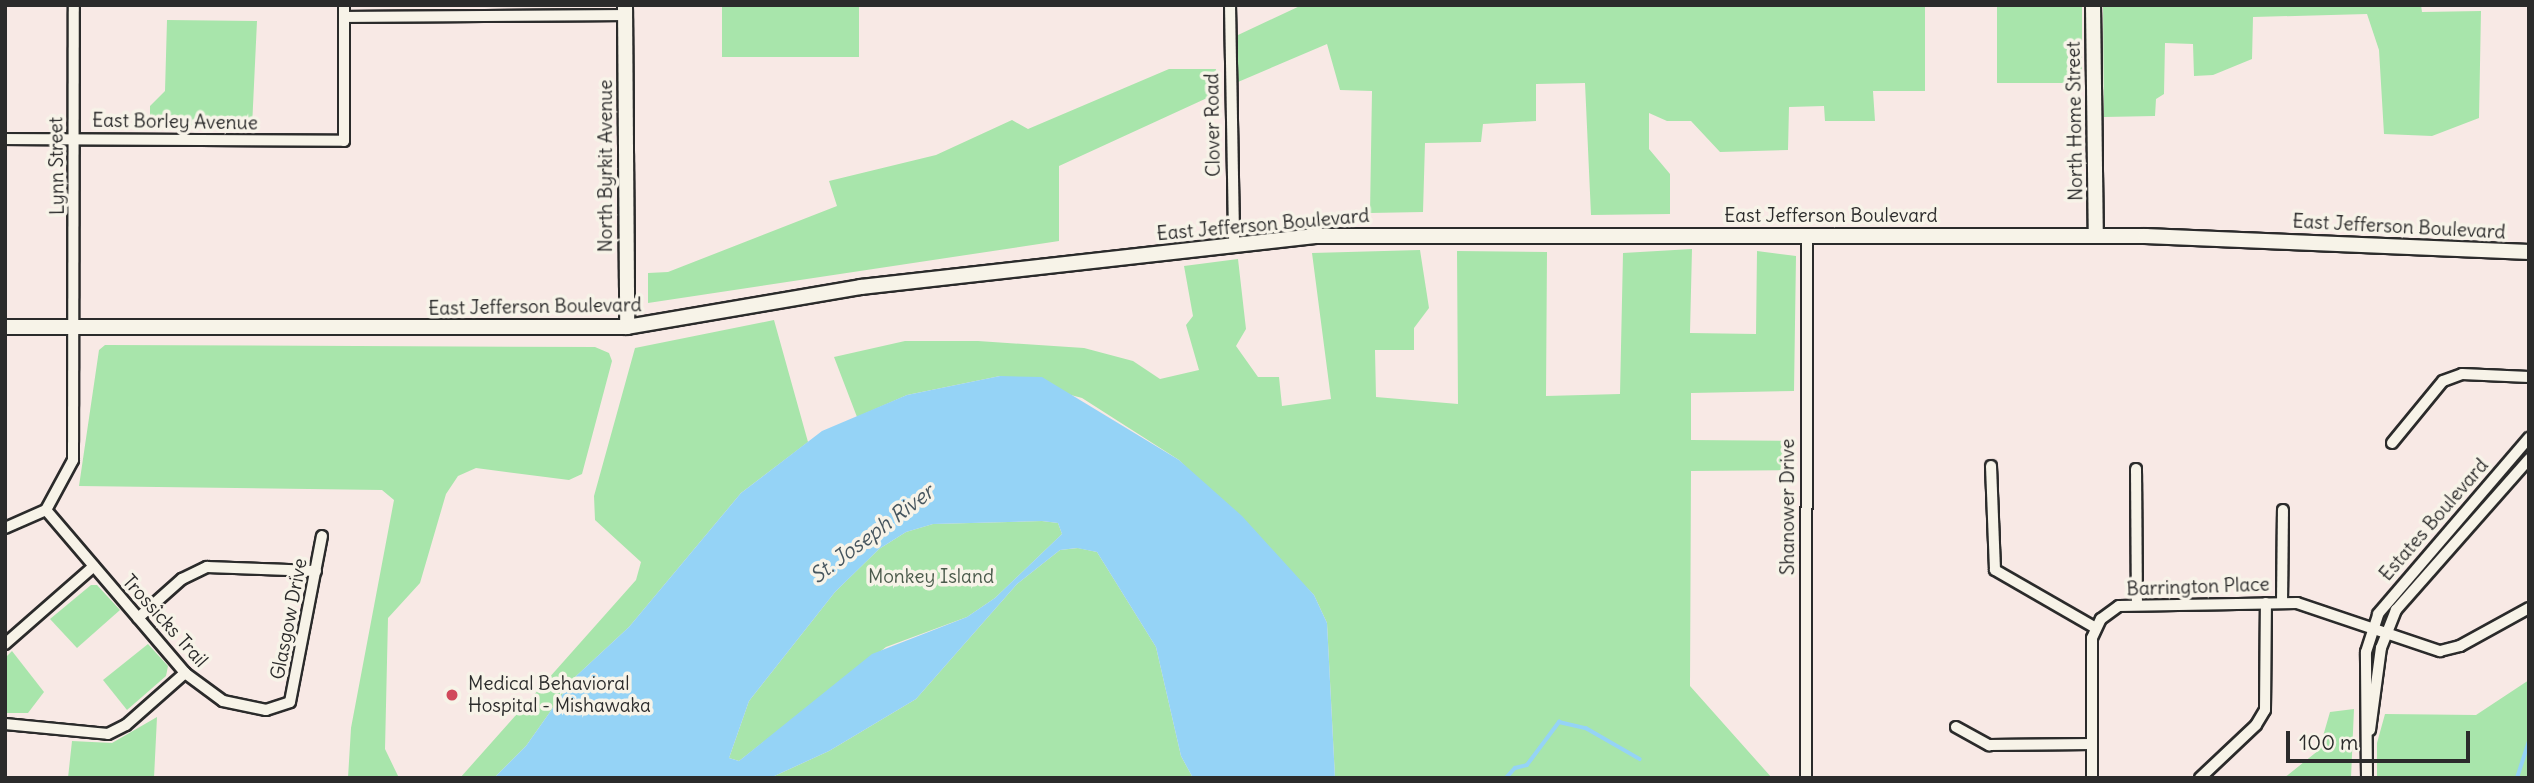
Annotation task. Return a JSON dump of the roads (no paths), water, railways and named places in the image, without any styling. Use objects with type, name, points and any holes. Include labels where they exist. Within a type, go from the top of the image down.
[{"type":"street","name":"Lynn Street","points":[[46,510],[73,460],[76,327],[74,5]]},
{"type":"street","name":"Clover Road","points":[[1230,5],[1234,244]]},
{"type":"street","name":"North Home Street","points":[[2093,5],[2096,235]]},
{"type":"street","points":[[344,11],[625,10]]},
{"type":"street","name":"North Byrkit Avenue","points":[[625,10],[627,327]]},
{"type":"street","name":"East Borley Avenue","points":[[5,139],[344,141],[344,11]]},
{"type":"street","name":"East Jefferson Boulevard","points":[[5,327],[627,327],[860,287],[1234,244],[1395,234],[2096,235],[2529,253]]},
{"type":"street","name":"Shanower Drive","points":[[1806,778],[1807,235]]},
{"type":"street","points":[[2392,443],[2443,381],[2462,374],[2529,377]]},
{"type":"street","name":"Estates Boulevard","points":[[2372,629],[2393,592],[2529,438]]},
{"type":"street","name":"Estates Boulevard","points":[[2368,739],[2385,634],[2396,610],[2529,459]]},
{"type":"street","points":[[1991,466],[1995,570],[2095,628],[2092,778]]},
{"type":"street","points":[[2136,468],[2137,603]]},
{"type":"street","points":[[5,528],[46,510]]},
{"type":"street","name":"Trossicks Trail","points":[[46,510],[185,673],[223,701],[266,710],[285,708]]},
{"type":"street","points":[[2282,603],[2283,510]]},
{"type":"street","name":"Glasgow Drive","points":[[285,708],[293,689],[322,536]]},
{"type":"street","points":[[5,644],[94,566]]},
{"type":"street","points":[[138,618],[181,579],[207,567],[316,571]]},
{"type":"street","name":"Barrington Place","points":[[2095,628],[2108,612],[2137,603],[2282,603],[2305,605],[2431,650],[2454,648],[2529,608]]},
{"type":"street","points":[[2200,778],[2256,726],[2265,710],[2266,603]]},
{"type":"street","points":[[2367,778],[2366,652],[2372,629]]},
{"type":"street","points":[[5,724],[108,734],[126,725],[185,673]]},
{"type":"street","points":[[1956,727],[1989,746],[2092,744]]},
{"type":"water","name":"St. Joseph River","points":[[1000,376],[1042,377],[1179,460],[1242,516],[1314,595],[1327,623],[1335,778],[1193,778],[1181,756],[1156,647],[1097,552],[1077,548],[1060,550],[1017,584],[916,699],[829,751],[770,778],[494,778],[526,746],[574,678],[629,627],[741,493],[822,431],[907,395]],"holes":[[[1042,521],[1058,523],[1062,534],[995,598],[967,617],[872,654],[739,761],[729,758],[749,701],[835,592],[879,549],[906,532],[933,524]]]},
{"type":"waterway","points":[[1506,778],[1515,768],[1527,765],[1559,722],[1586,728],[1640,759]]},
{"type":"waterway","points":[[2517,778],[2529,740]]},
{"type":"place","name":"Medical Behavioral Hospital - Mishawaka","points":[[452,695]]},
{"type":"park label","name":"Monkey Island","points":[[931,577]]}]
